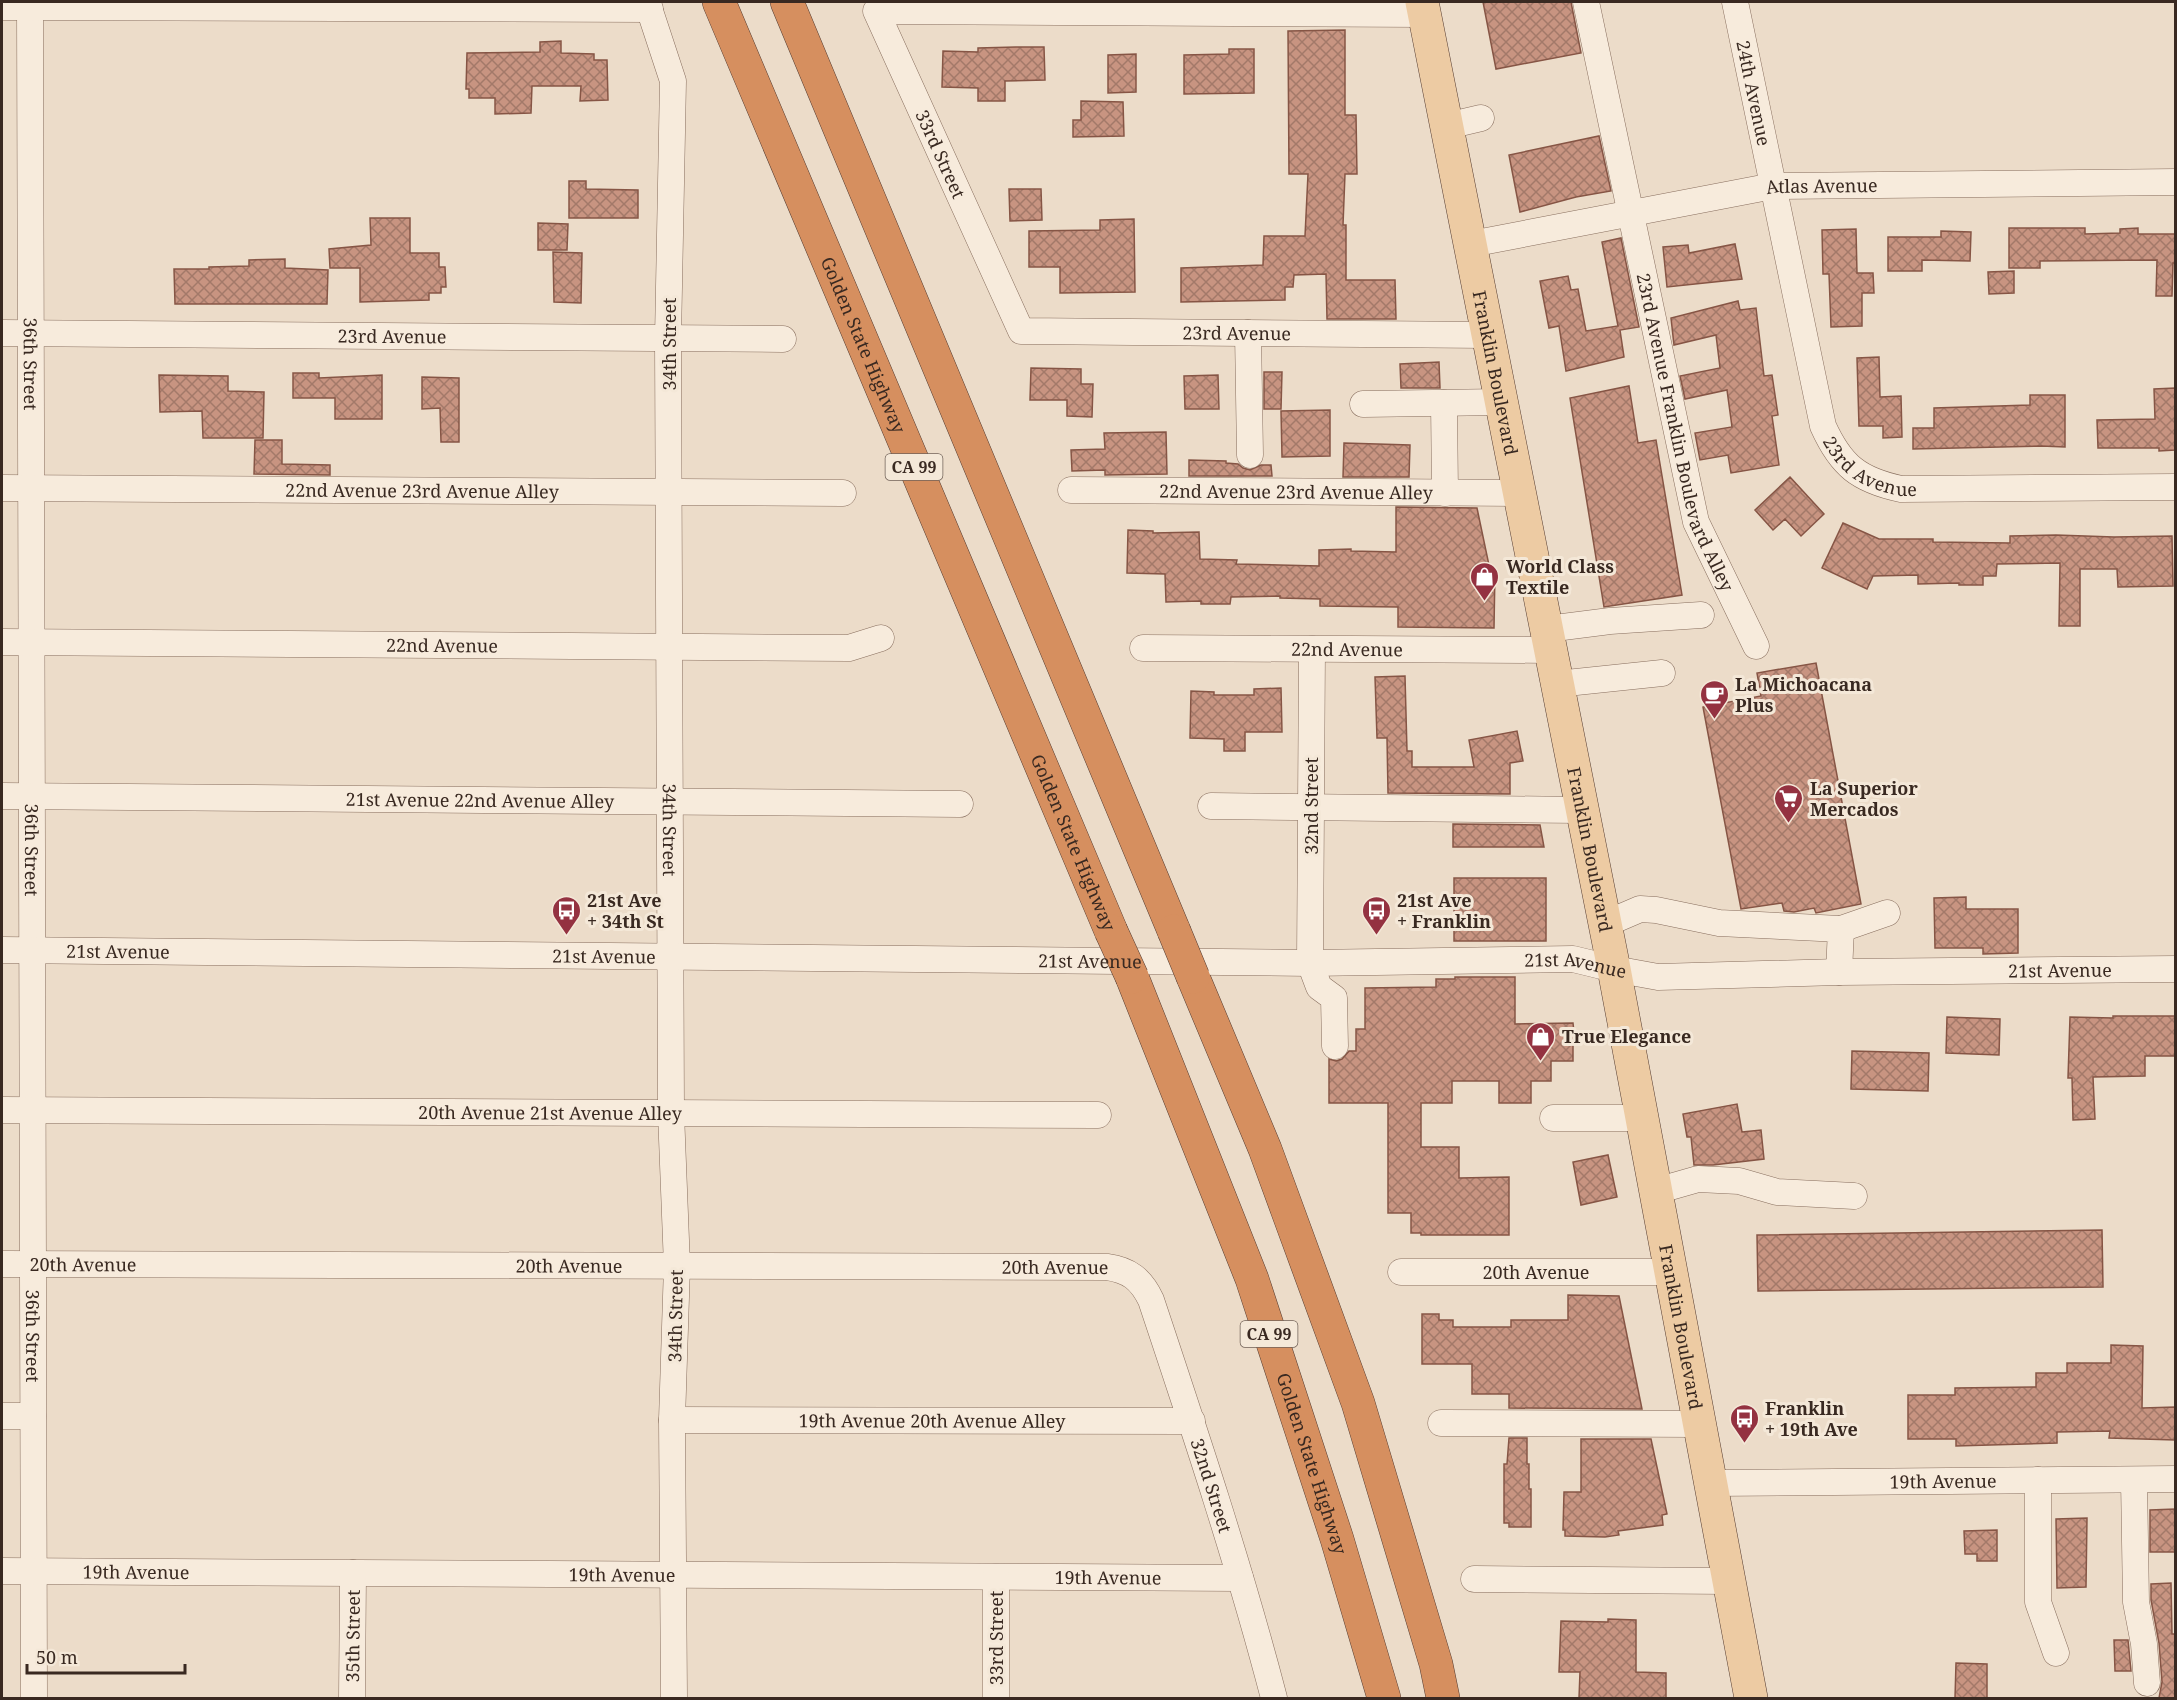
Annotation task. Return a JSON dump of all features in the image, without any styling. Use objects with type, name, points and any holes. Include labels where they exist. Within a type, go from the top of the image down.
[{"type":"highway","name":"Golden State Highway","points":[[718,2],[1132,977],[1252,1279],[1337,1539],[1384,1698]]},
{"type":"highway","points":[[787,2],[1265,1149],[1358,1403],[1436,1664],[1443,1698]]},
{"type":"main road","name":"Franklin Boulevard","points":[[1424,8],[1614,969],[1751,1698]]},
{"type":"street","name":"23rd Avenue Franklin Boulevard Alley","points":[[1586,2],[1696,522],[1756,645]]},
{"type":"street","name":"24th Avenue","points":[[1735,2],[1773,186]]},
{"type":"street","points":[[2,7],[30,4],[648,5]]},
{"type":"street","name":"36th Street","points":[[30,4],[34,1698]]},
{"type":"street","name":"34th Street","points":[[648,5],[673,81],[668,338],[671,1113],[677,1266],[672,1420],[674,1698]]},
{"type":"street","name":"33rd Street","points":[[1006,297],[876,11],[1424,8]]},
{"type":"street","points":[[1447,126],[1481,118]]},
{"type":"street","name":"Atlas Avenue","points":[[1471,244],[1773,186],[2175,182]]},
{"type":"street","name":"23rd Avenue","points":[[1773,186],[1823,426],[1833,448],[1848,466],[1865,478],[1901,489],[2175,487]]},
{"type":"street","name":"23rd Avenue","points":[[1006,297],[1021,331],[1488,335]]},
{"type":"street","name":"23rd Avenue","points":[[2,333],[783,339]]},
{"type":"street","points":[[1248,333],[1250,455]]},
{"type":"street","points":[[1363,404],[1502,402]]},
{"type":"street","points":[[1444,403],[1445,493]]},
{"type":"street","name":"22nd Avenue 23rd Avenue Alley","points":[[2,488],[843,493]]},
{"type":"street","name":"22nd Avenue 23rd Avenue Alley","points":[[1071,490],[1520,494]]},
{"type":"street","name":"22nd Avenue","points":[[1143,648],[1312,649],[1549,639],[1610,621],[1701,615]]},
{"type":"street","name":"22nd Avenue","points":[[2,642],[849,648],[881,638]]},
{"type":"street","name":"32nd Street","points":[[1310,963],[1312,649]]},
{"type":"street","points":[[1557,684],[1662,673]]},
{"type":"street","name":"21st Avenue 22nd Avenue Alley","points":[[2,796],[960,804]]},
{"type":"street","points":[[1211,806],[1582,810]]},
{"type":"street","points":[[1605,924],[1640,909],[1656,910],[1719,923],[1841,929],[1887,913]]},
{"type":"street","points":[[1839,972],[1841,929]]},
{"type":"street","name":"21st Avenue","points":[[2,950],[1310,963],[1573,959],[1658,977],[1839,972],[2175,969]]},
{"type":"street","points":[[1310,963],[1319,987],[1334,998],[1335,1046]]},
{"type":"street","name":"20th Avenue 21st Avenue Alley","points":[[2,1110],[1098,1115]]},
{"type":"street","points":[[1553,1118],[1642,1118]]},
{"type":"street","points":[[1656,1191],[1698,1179],[1739,1180],[1777,1192],[1854,1196]]},
{"type":"street","name":"20th Avenue","points":[[2,1264],[1107,1267],[1123,1269],[1136,1277]]},
{"type":"street","name":"20th Avenue","points":[[1401,1272],[1671,1272]]},
{"type":"street","name":"32nd Street","points":[[1136,1277],[1145,1287],[1151,1300],[1192,1421],[1274,1698]]},
{"type":"street","points":[[2,1416],[33,1416]]},
{"type":"street","name":"19th Avenue 20th Avenue Alley","points":[[672,1420],[1192,1421]]},
{"type":"street","points":[[1441,1423],[1699,1424]]},
{"type":"street","name":"19th Avenue","points":[[1711,1483],[2175,1479]]},
{"type":"street","points":[[2038,1480],[2038,1602],[2056,1653]]},
{"type":"street","points":[[2134,1480],[2136,1602],[2144,1644],[2147,1683]]},
{"type":"street","name":"19th Avenue","points":[[2,1571],[1240,1578]]},
{"type":"street","name":"35th Street","points":[[352,1698],[353,1573]]},
{"type":"street","name":"33rd Street","points":[[996,1577],[996,1698]]},
{"type":"street","points":[[1474,1579],[1729,1581]]},
{"type":"building","points":[[1483,2],[1571,2],[1581,53],[1496,69]]},
{"type":"building","points":[[1345,30],[1345,115],[1356,115],[1357,174],[1345,174],[1343,225],[1346,225],[1346,280],[1395,280],[1396,319],[1327,319],[1326,274],[1294,275],[1293,287],[1285,287],[1285,300],[1181,302],[1181,268],[1263,265],[1264,236],[1305,236],[1308,174],[1289,174],[1288,31]]},
{"type":"building","points":[[561,41],[561,53],[594,54],[594,60],[607,60],[608,100],[580,101],[581,86],[532,86],[531,113],[495,114],[495,98],[469,98],[469,89],[466,89],[467,53],[540,52],[540,42]]},
{"type":"building","points":[[1044,47],[1045,80],[1005,81],[1005,101],[978,101],[978,88],[942,87],[943,51],[978,52],[978,48]]},
{"type":"building","points":[[1229,49],[1254,49],[1254,93],[1184,94],[1184,55],[1229,54]]},
{"type":"building","points":[[1136,54],[1136,92],[1108,93],[1108,55]]},
{"type":"building","points":[[1081,101],[1123,102],[1124,136],[1073,137],[1073,120],[1081,120]]},
{"type":"building","points":[[1599,136],[1611,191],[1576,197],[1520,212],[1509,155]]},
{"type":"building","points":[[569,181],[586,181],[586,189],[638,190],[638,218],[569,218]]},
{"type":"building","points":[[1009,189],[1041,189],[1042,220],[1010,221]]},
{"type":"building","points":[[370,218],[410,218],[410,253],[439,253],[439,267],[445,267],[446,287],[441,287],[441,293],[429,293],[429,300],[360,302],[360,268],[330,268],[329,249],[371,245]]},
{"type":"building","points":[[1134,219],[1135,292],[1060,293],[1060,267],[1029,267],[1029,231],[1100,230],[1100,220]]},
{"type":"building","points":[[538,223],[568,224],[567,250],[538,250]]},
{"type":"building","points":[[2009,228],[2085,228],[2085,234],[2120,233],[2120,229],[2138,228],[2138,234],[2175,234],[2172,296],[2156,296],[2157,260],[2040,261],[2040,268],[2009,268]]},
{"type":"building","points":[[1856,229],[1857,273],[1873,273],[1874,293],[1862,293],[1862,326],[1831,327],[1829,274],[1823,274],[1822,230]]},
{"type":"building","points":[[1941,231],[1971,232],[1970,261],[1922,260],[1922,271],[1888,271],[1888,237],[1941,237]]},
{"type":"building","points":[[1621,238],[1639,327],[1620,330],[1624,357],[1566,371],[1559,326],[1549,328],[1540,281],[1568,276],[1571,290],[1578,289],[1586,331],[1618,326],[1602,242]]},
{"type":"building","points":[[1735,244],[1742,279],[1667,287],[1663,247],[1688,245],[1689,253]]},
{"type":"building","points":[[553,252],[582,253],[581,303],[554,302]]},
{"type":"building","points":[[285,259],[285,268],[328,270],[327,304],[175,304],[174,269],[249,266],[249,260]]},
{"type":"building","points":[[2014,271],[2014,293],[1989,294],[1988,272]]},
{"type":"building","points":[[1738,301],[1740,310],[1756,308],[1764,376],[1772,375],[1778,415],[1772,416],[1779,465],[1731,473],[1728,455],[1700,460],[1695,433],[1732,427],[1727,390],[1685,399],[1680,376],[1720,368],[1716,335],[1674,345],[1671,318]]},
{"type":"building","points":[[1879,357],[1880,397],[1901,396],[1902,437],[1883,438],[1883,426],[1859,426],[1857,358]]},
{"type":"building","points":[[1439,362],[1440,388],[1401,388],[1400,364]]},
{"type":"building","points":[[1031,368],[1081,369],[1081,384],[1093,384],[1092,417],[1067,416],[1067,400],[1030,400]]},
{"type":"building","points":[[1264,372],[1282,372],[1281,409],[1264,409]]},
{"type":"building","points":[[293,373],[319,373],[319,378],[382,375],[382,419],[335,419],[335,398],[293,398]]},
{"type":"building","points":[[159,375],[228,376],[228,391],[264,392],[263,438],[203,438],[202,411],[160,412]]},
{"type":"building","points":[[1218,375],[1219,409],[1185,409],[1184,376]]},
{"type":"building","points":[[422,377],[459,378],[459,442],[441,442],[440,408],[422,409]]},
{"type":"building","points":[[1629,386],[1638,443],[1656,440],[1682,595],[1604,607],[1570,398]]},
{"type":"building","points":[[2175,388],[2175,450],[2098,448],[2097,420],[2155,419],[2154,389]]},
{"type":"building","points":[[2030,395],[2065,395],[2065,447],[1913,449],[1913,428],[1934,428],[1934,408],[2030,405]]},
{"type":"building","points":[[1330,410],[1330,456],[1282,457],[1281,411]]},
{"type":"building","points":[[1166,432],[1167,474],[1105,475],[1105,470],[1072,471],[1071,450],[1105,449],[1104,433]]},
{"type":"building","points":[[255,440],[282,440],[282,464],[330,465],[330,475],[254,474]]},
{"type":"building","points":[[1344,443],[1410,445],[1409,477],[1343,477]]},
{"type":"building","points":[[1189,460],[1226,461],[1226,463],[1238,464],[1250,470],[1261,465],[1271,465],[1272,476],[1189,476]]},
{"type":"building","points":[[1790,477],[1824,514],[1801,536],[1785,519],[1773,530],[1755,510]]},
{"type":"building","points":[[1396,507],[1477,508],[1490,570],[1495,570],[1494,628],[1398,627],[1398,607],[1320,606],[1320,599],[1280,598],[1280,596],[1231,597],[1230,604],[1201,604],[1201,601],[1166,602],[1165,574],[1127,573],[1128,530],[1153,531],[1153,533],[1199,532],[1200,559],[1237,560],[1236,564],[1319,566],[1319,550],[1351,549],[1351,551],[1396,552]]},
{"type":"building","points":[[1843,523],[1879,539],[1933,539],[1933,542],[2010,543],[2010,536],[2172,536],[2173,586],[2118,587],[2117,569],[2080,569],[2080,626],[2059,626],[2060,563],[1997,564],[1996,576],[1983,576],[1983,585],[1918,584],[1918,575],[1873,576],[1867,589],[1822,568]]},
{"type":"building","points":[[1816,663],[1861,904],[1816,913],[1814,908],[1794,912],[1784,911],[1782,903],[1741,909],[1703,707],[1761,696],[1757,673]]},
{"type":"building","points":[[1405,676],[1407,751],[1412,751],[1412,767],[1474,767],[1469,740],[1517,731],[1523,761],[1510,763],[1510,794],[1388,793],[1387,738],[1377,738],[1375,677]]},
{"type":"building","points":[[1281,688],[1282,732],[1245,732],[1245,751],[1224,751],[1224,739],[1190,738],[1191,691],[1214,692],[1214,695],[1254,695],[1254,689]]},
{"type":"building","points":[[1453,824],[1540,825],[1544,847],[1453,847]]},
{"type":"building","points":[[1454,878],[1546,878],[1546,941],[1454,941]]},
{"type":"building","points":[[1966,897],[1966,909],[2018,909],[2018,953],[1983,954],[1983,948],[1935,948],[1934,898]]},
{"type":"building","points":[[1455,977],[1515,977],[1515,1024],[1573,1023],[1575,1041],[1573,1041],[1573,1061],[1551,1061],[1551,1081],[1531,1081],[1531,1103],[1499,1103],[1499,1081],[1452,1081],[1452,1103],[1421,1103],[1421,1147],[1459,1147],[1459,1178],[1509,1177],[1509,1235],[1411,1233],[1411,1213],[1388,1213],[1388,1103],[1329,1103],[1329,1059],[1336,1061],[1342,1059],[1349,1051],[1356,1051],[1356,1029],[1365,1029],[1365,988],[1436,987],[1436,979],[1455,979]]},
{"type":"building","points":[[2113,1016],[2175,1016],[2175,1056],[2145,1056],[2145,1076],[2093,1077],[2095,1119],[2073,1120],[2072,1078],[2068,1078],[2070,1017],[2113,1018]]},
{"type":"building","points":[[1947,1017],[2000,1019],[1999,1055],[1946,1053]]},
{"type":"building","points":[[1852,1051],[1929,1053],[1928,1091],[1851,1089]]},
{"type":"building","points":[[1737,1104],[1742,1132],[1761,1130],[1764,1159],[1694,1165],[1691,1137],[1687,1137],[1683,1114]]},
{"type":"building","points":[[1608,1155],[1617,1197],[1581,1205],[1573,1162]]},
{"type":"building","points":[[2102,1230],[2103,1287],[1758,1291],[1757,1235]]},
{"type":"building","points":[[1568,1295],[1619,1296],[1642,1409],[1509,1408],[1509,1394],[1472,1394],[1472,1364],[1422,1364],[1422,1314],[1439,1314],[1439,1320],[1453,1320],[1453,1327],[1511,1327],[1511,1320],[1568,1320]]},
{"type":"building","points":[[2111,1345],[2143,1346],[2142,1408],[2175,1407],[2175,1440],[2109,1438],[2110,1431],[2057,1432],[2057,1443],[1956,1446],[1956,1439],[1908,1439],[1908,1395],[1955,1395],[1955,1388],[2036,1387],[2036,1373],[2067,1373],[2067,1363],[2111,1363]]},
{"type":"building","points":[[1509,1438],[1527,1438],[1531,1527],[1509,1527],[1509,1523],[1504,1523],[1504,1464],[1507,1464]]},
{"type":"building","points":[[1581,1439],[1651,1439],[1667,1514],[1662,1515],[1663,1525],[1618,1531],[1619,1535],[1605,1537],[1565,1536],[1565,1530],[1563,1530],[1564,1492],[1581,1492]]},
{"type":"building","points":[[2175,1509],[2175,1552],[2150,1552],[2150,1510]]},
{"type":"building","points":[[2087,1518],[2086,1587],[2057,1588],[2056,1519]]},
{"type":"building","points":[[1997,1530],[1997,1561],[1977,1561],[1977,1554],[1965,1554],[1964,1531]]},
{"type":"building","points":[[2171,1583],[2172,1634],[2175,1634],[2175,1698],[2159,1698],[2162,1682],[2151,1584]]},
{"type":"building","points":[[1608,1619],[1636,1620],[1636,1672],[1666,1673],[1666,1698],[1579,1698],[1580,1672],[1559,1672],[1561,1621],[1608,1622]]},
{"type":"building","points":[[2114,1640],[2128,1640],[2131,1671],[2115,1671]]},
{"type":"building","points":[[1956,1663],[1987,1664],[1987,1698],[1955,1698]]},
{"type":"place","name":"World Class Textile","points":[[1485,602]]},
{"type":"place","name":"La Michoacana Plus","points":[[1714,720]]},
{"type":"place","name":"La Superior Mercados","points":[[1789,824]]},
{"type":"place","name":"21st Ave + 34th St","points":[[566,936]]},
{"type":"place","name":"21st Ave + Franklin","points":[[1376,936]]},
{"type":"place","name":"True Elegance","points":[[1541,1062]]},
{"type":"place","name":"Franklin + 19th Ave","points":[[1744,1444]]}]
